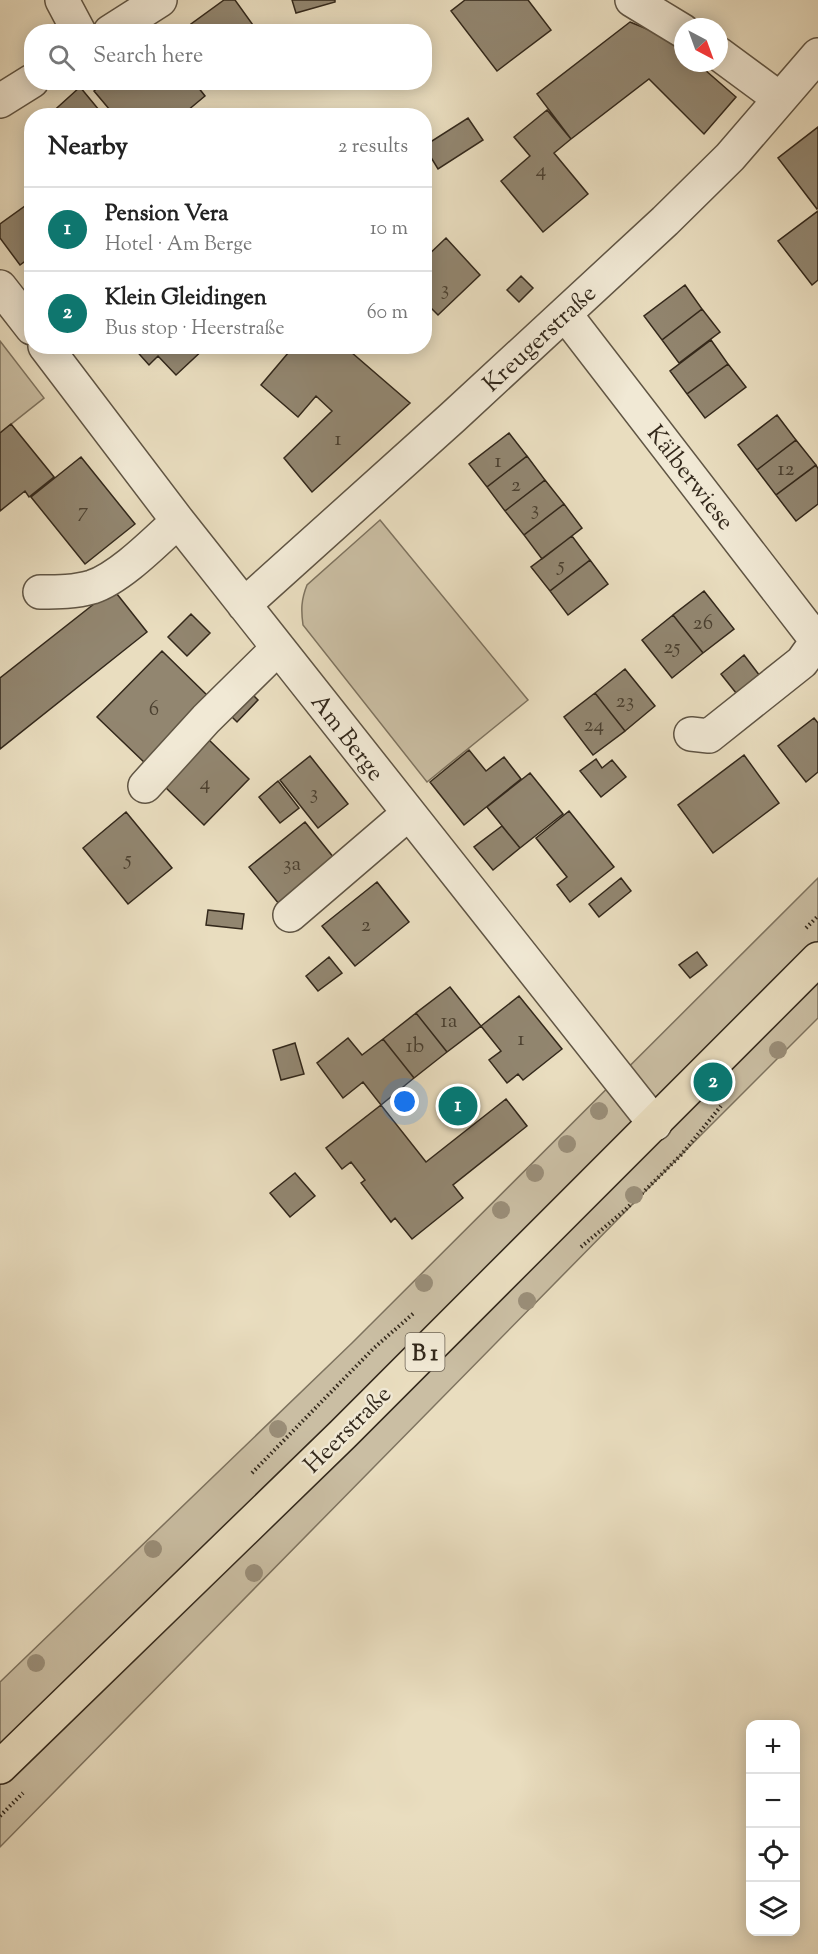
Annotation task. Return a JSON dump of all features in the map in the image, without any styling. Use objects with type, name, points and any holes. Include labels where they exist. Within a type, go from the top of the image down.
[{"type":"main road","name":"Heerstraße","points":[[0,1767],[343,1434],[818,959]]},
{"type":"street","points":[[62,0],[75,24]]},
{"type":"street","points":[[122,24],[160,0]]},
{"type":"street","points":[[632,0],[674,26]]},
{"type":"street","points":[[728,61],[780,99]]},
{"type":"street","name":"Kreugerstraße","points":[[244,605],[665,221],[730,157],[780,99],[813,75]]},
{"type":"street","points":[[0,101],[24,86]]},
{"type":"street","points":[[0,287],[24,318]]},
{"type":"street","name":"Kälberwiese","points":[[565,314],[817,641]]},
{"type":"street","name":"Am Berge","points":[[51,354],[178,521],[655,1124]]},
{"type":"street","points":[[40,591],[75,591],[94,586],[116,575],[178,521]]},
{"type":"street","points":[[691,734],[709,736],[802,662],[817,641]]},
{"type":"street","points":[[145,786],[206,719],[278,648]]},
{"type":"street","points":[[291,915],[409,813]]},
{"type":"shaded area","points":[[0,341],[44,398],[0,433]]},
{"type":"shaded area","points":[[380,520],[528,700],[427,782],[303,625],[302,605],[307,585]]},
{"type":"shaded area","points":[[818,878],[818,1018],[0,1847],[0,1682],[352,1343]]},
{"type":"building","points":[[224,0],[235,0],[252,24],[191,24]]},
{"type":"building","points":[[292,0],[335,0],[335,2],[296,13]]},
{"type":"building","points":[[465,0],[528,0],[551,30],[497,71],[451,11]]},
{"type":"building","points":[[630,22],[669,38],[674,43],[674,72],[707,72],[736,97],[704,134],[649,79],[571,139],[537,94]]},
{"type":"building","points":[[77,90],[82,90],[97,108],[57,108]]},
{"type":"building","points":[[200,90],[205,96],[191,108],[108,108],[94,91]]},
{"type":"building","points":[[547,110],[571,139],[554,153],[588,194],[543,232],[501,181],[530,156],[514,137]]},
{"type":"building","points":[[468,118],[483,140],[438,169],[432,159],[432,141]]},
{"type":"building","points":[[818,127],[818,208],[817,209],[778,158]]},
{"type":"building","points":[[24,207],[24,262],[20,265],[0,238],[0,224]]},
{"type":"building","points":[[818,211],[818,280],[812,285],[778,241]]},
{"type":"building","points":[[446,238],[480,275],[438,315],[432,309],[432,251]]},
{"type":"building","points":[[521,276],[533,288],[519,302],[507,290]]},
{"type":"building","points":[[685,285],[702,309],[662,340],[644,316]]},
{"type":"building","points":[[702,309],[720,332],[679,363],[662,340]]},
{"type":"building","points":[[711,340],[728,364],[687,394],[670,371]]},
{"type":"building","points":[[139,354],[198,354],[176,375],[158,356],[149,365]]},
{"type":"building","points":[[287,354],[353,354],[410,403],[312,492],[284,458],[332,411],[316,396],[298,417],[261,385]]},
{"type":"building","points":[[728,364],[746,387],[705,418],[687,394]]},
{"type":"building","points":[[777,415],[796,440],[757,470],[738,445]]},
{"type":"building","points":[[11,424],[54,477],[29,497],[25,491],[0,511],[0,433]]},
{"type":"building","points":[[509,433],[527,456],[487,487],[469,464]]},
{"type":"building","points":[[796,440],[816,465],[776,495],[757,470]]},
{"type":"building","points":[[527,456],[545,480],[505,511],[487,487]]},
{"type":"building","points":[[81,457],[135,524],[85,564],[31,497]]},
{"type":"building","points":[[816,465],[818,504],[796,521],[776,495]]},
{"type":"building","points":[[545,480],[564,504],[524,535],[505,511]]},
{"type":"building","points":[[564,504],[582,528],[542,559],[524,535]]},
{"type":"building","points":[[572,536],[590,560],[550,591],[531,567]]},
{"type":"building","points":[[590,560],[608,584],[568,615],[550,591]]},
{"type":"building","points":[[113,589],[147,632],[0,749],[0,678]]},
{"type":"building","points":[[704,591],[734,629],[703,653],[673,615]]},
{"type":"building","points":[[191,614],[210,633],[187,656],[168,637]]},
{"type":"building","points":[[673,615],[703,653],[672,678],[642,640]]},
{"type":"building","points":[[162,651],[210,698],[146,764],[97,717]]},
{"type":"building","points":[[744,655],[763,680],[740,698],[721,674]]},
{"type":"building","points":[[625,669],[655,706],[625,731],[595,693]]},
{"type":"building","points":[[246,688],[258,700],[237,722],[225,710]]},
{"type":"building","points":[[595,693],[625,731],[593,755],[564,717]]},
{"type":"building","points":[[814,718],[818,723],[818,772],[806,782],[778,746]]},
{"type":"building","points":[[207,738],[249,779],[204,825],[162,784]]},
{"type":"building","points":[[469,750],[486,771],[504,757],[521,779],[464,825],[430,782]]},
{"type":"building","points":[[744,755],[779,803],[713,853],[678,805]]},
{"type":"building","points":[[310,756],[348,804],[318,828],[280,780]]},
{"type":"building","points":[[596,759],[602,768],[612,760],[626,777],[601,797],[580,771]]},
{"type":"building","points":[[530,773],[563,814],[520,848],[487,807]]},
{"type":"building","points":[[278,781],[299,808],[280,823],[259,797]]},
{"type":"building","points":[[569,811],[614,867],[570,902],[557,885],[567,877],[536,838]]},
{"type":"building","points":[[126,812],[172,868],[128,904],[83,848]]},
{"type":"building","points":[[305,822],[334,858],[279,904],[249,867]]},
{"type":"building","points":[[502,826],[520,848],[493,870],[474,847]]},
{"type":"building","points":[[621,878],[631,891],[599,917],[589,904]]},
{"type":"building","points":[[377,882],[409,922],[355,966],[322,926]]},
{"type":"building","points":[[208,910],[244,914],[242,929],[206,925]]},
{"type":"building","points":[[697,952],[707,965],[690,978],[679,965]]},
{"type":"building","points":[[329,957],[342,973],[318,991],[306,976]]},
{"type":"building","points":[[450,987],[481,1026],[447,1052],[416,1013]]},
{"type":"building","points":[[519,996],[562,1049],[523,1080],[518,1074],[507,1083],[489,1060],[501,1051],[481,1026]]},
{"type":"building","points":[[416,1013],[447,1052],[414,1078],[383,1039]]},
{"type":"building","points":[[348,1038],[362,1055],[383,1039],[414,1078],[381,1105],[363,1082],[343,1098],[317,1063]]},
{"type":"building","points":[[295,1043],[304,1074],[281,1080],[273,1050]]},
{"type":"building","points":[[506,1099],[527,1126],[453,1185],[463,1198],[412,1239],[395,1218],[391,1222],[361,1183],[365,1180],[351,1162],[342,1169],[326,1148],[381,1105],[426,1162]]},
{"type":"building","points":[[295,1173],[315,1196],[290,1217],[270,1193]]},
{"type":"place","name":"Klein Gleidingen","points":[[713,1082]]},
{"type":"place","name":"Pension Vera","points":[[458,1106]]}]
